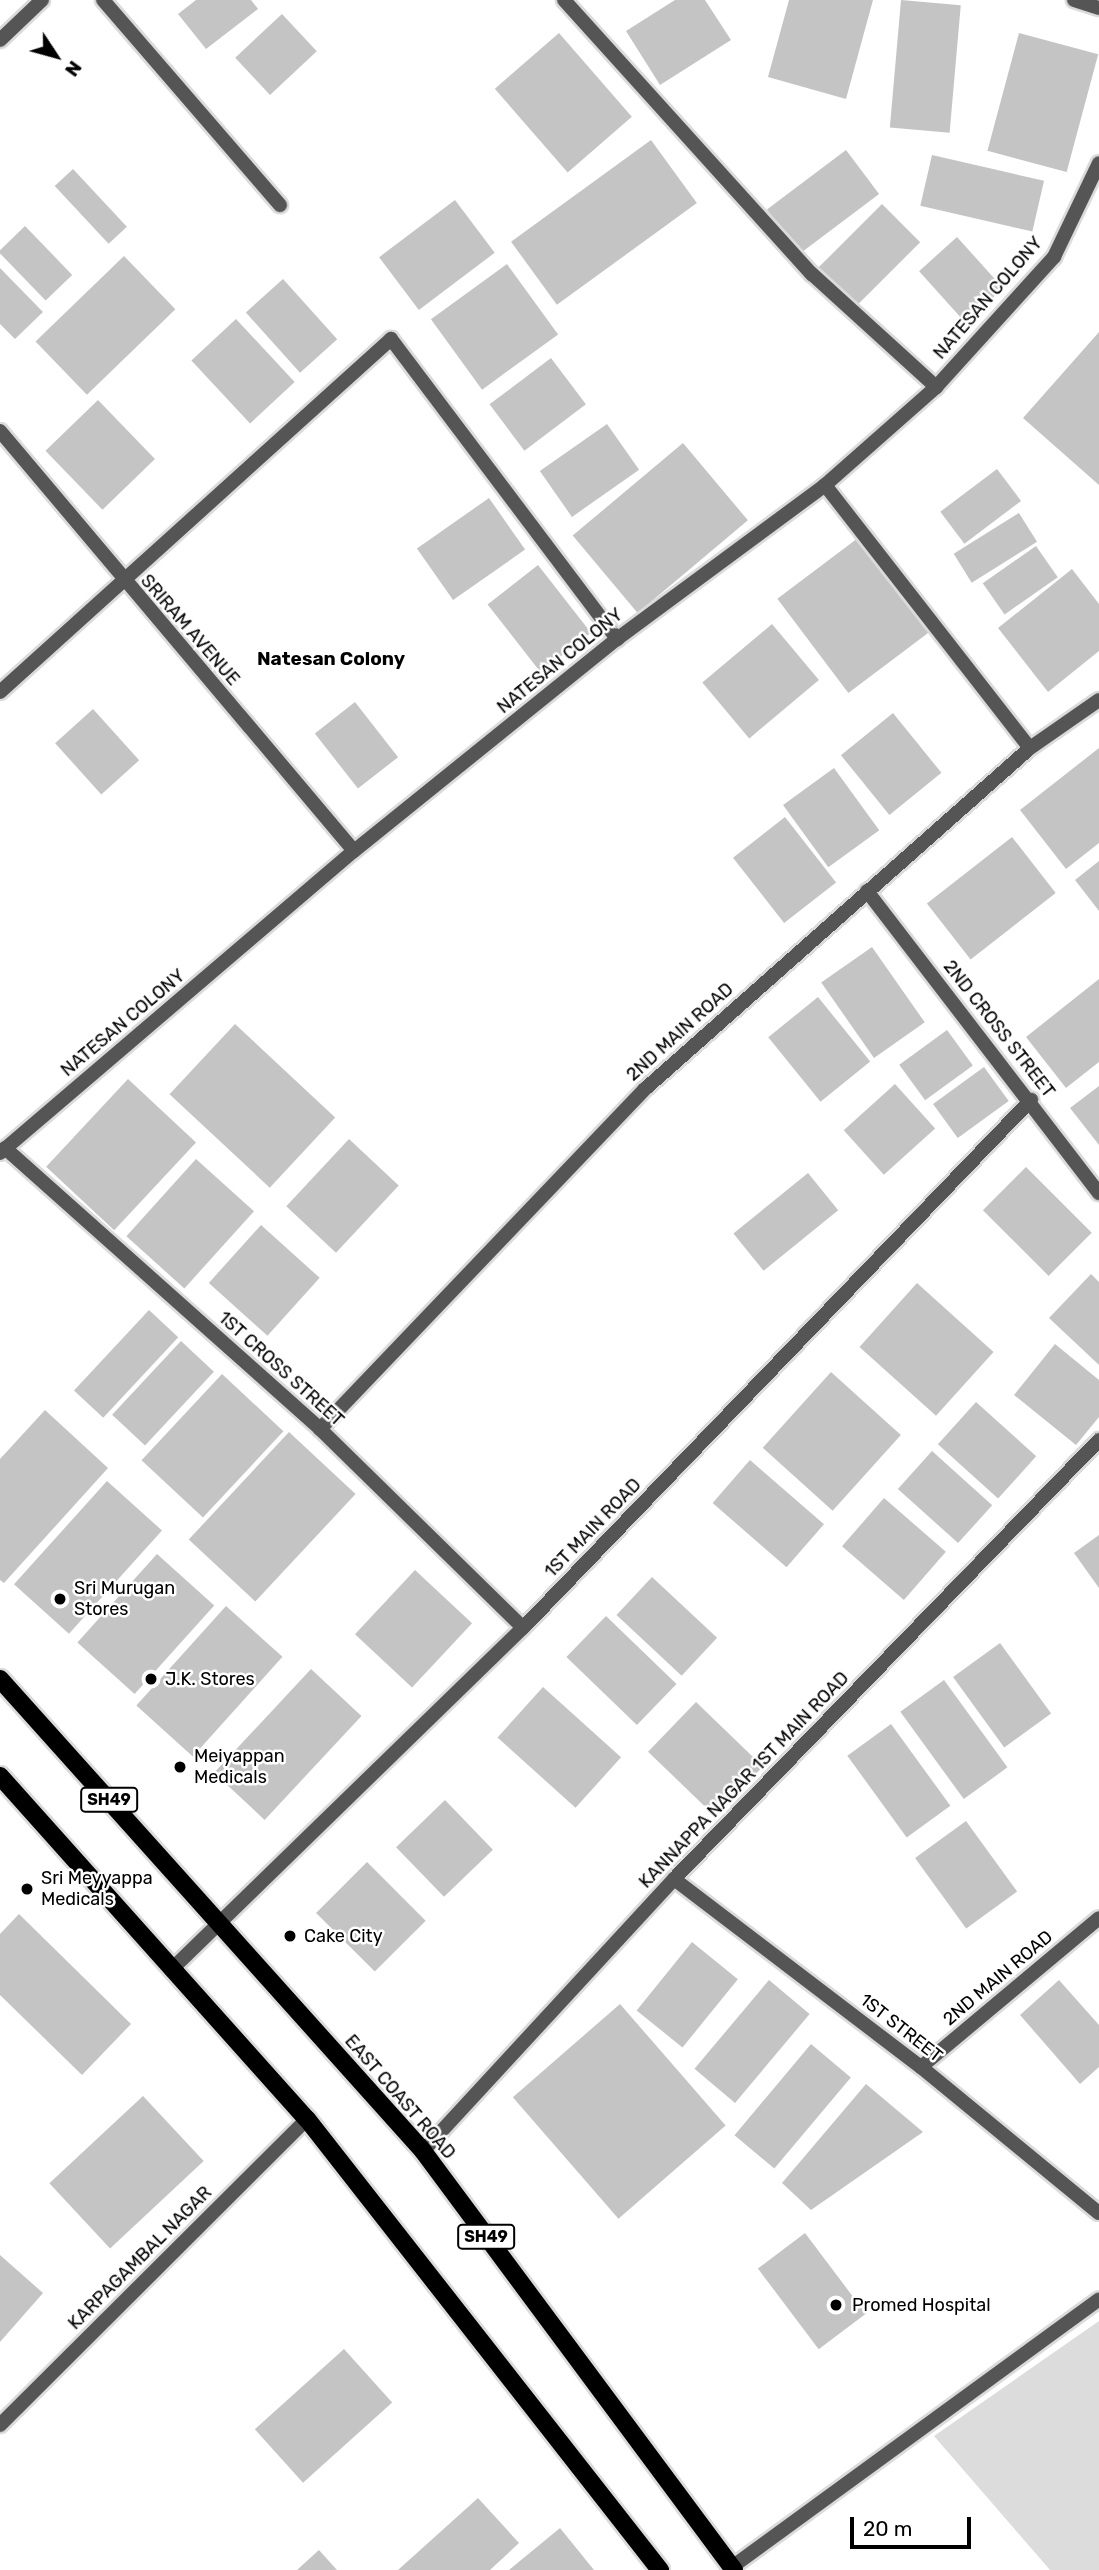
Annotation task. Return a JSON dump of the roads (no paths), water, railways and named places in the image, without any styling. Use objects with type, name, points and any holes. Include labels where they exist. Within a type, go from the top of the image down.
[{"type":"main road","name":"EAST COAST ROAD","points":[[0,1679],[423,2151],[733,2569]]},
{"type":"main road","points":[[0,1776],[307,2119],[660,2570]]},
{"type":"street","points":[[0,40],[43,0]]},
{"type":"street","points":[[103,0],[280,205]]},
{"type":"street","points":[[564,0],[811,274],[936,387]]},
{"type":"street","points":[[1074,0],[1099,8]]},
{"type":"street","name":"NATESAN COLONY","points":[[2,1151],[354,851],[617,639],[825,485],[936,387],[1054,257],[1099,163]]},
{"type":"street","points":[[0,692],[121,579],[391,339],[617,639]]},
{"type":"street","name":"SRIRAM AVENUE","points":[[0,431],[121,579],[354,851]]},
{"type":"street","points":[[825,485],[1030,748]]},
{"type":"street","name":"2ND MAIN ROAD","points":[[320,1429],[645,1089],[1030,748],[1099,700]]},
{"type":"street","name":"2ND CROSS STREET","points":[[867,891],[1031,1100],[1099,1193]]},
{"type":"street","name":"1ST MAIN ROAD","points":[[171,1970],[216,1922],[523,1628],[1031,1100]]},
{"type":"street","name":"1ST CROSS STREET","points":[[2,1151],[320,1429],[523,1628]]},
{"type":"street","name":"KANNAPPA NAGAR 1ST MAIN ROAD","points":[[423,2151],[674,1879],[1099,1440]]},
{"type":"street","name":"1ST STREET","points":[[674,1879],[921,2067],[1099,2213]]},
{"type":"street","name":"2ND MAIN ROAD","points":[[921,2067],[1099,1918]]},
{"type":"street","name":"KARPAGAMBAL NAGAR","points":[[0,2425],[307,2119]]},
{"type":"street","points":[[733,2569],[987,2377],[1099,2299]]},
{"type":"place","name":"Sri Murugan Stores","points":[[60,1599]]},
{"type":"place","name":"J.K. Stores","points":[[151,1679]]},
{"type":"place","name":"Meiyappan Medicals","points":[[180,1767]]},
{"type":"place","name":"Sri Meyyappa Medicals","points":[[27,1889]]},
{"type":"place","name":"Cake City","points":[[290,1936]]},
{"type":"place","name":"Promed Hospital","points":[[836,2305]]},
{"type":"district","name":"Natesan Colony","points":[[331,659]]}]
